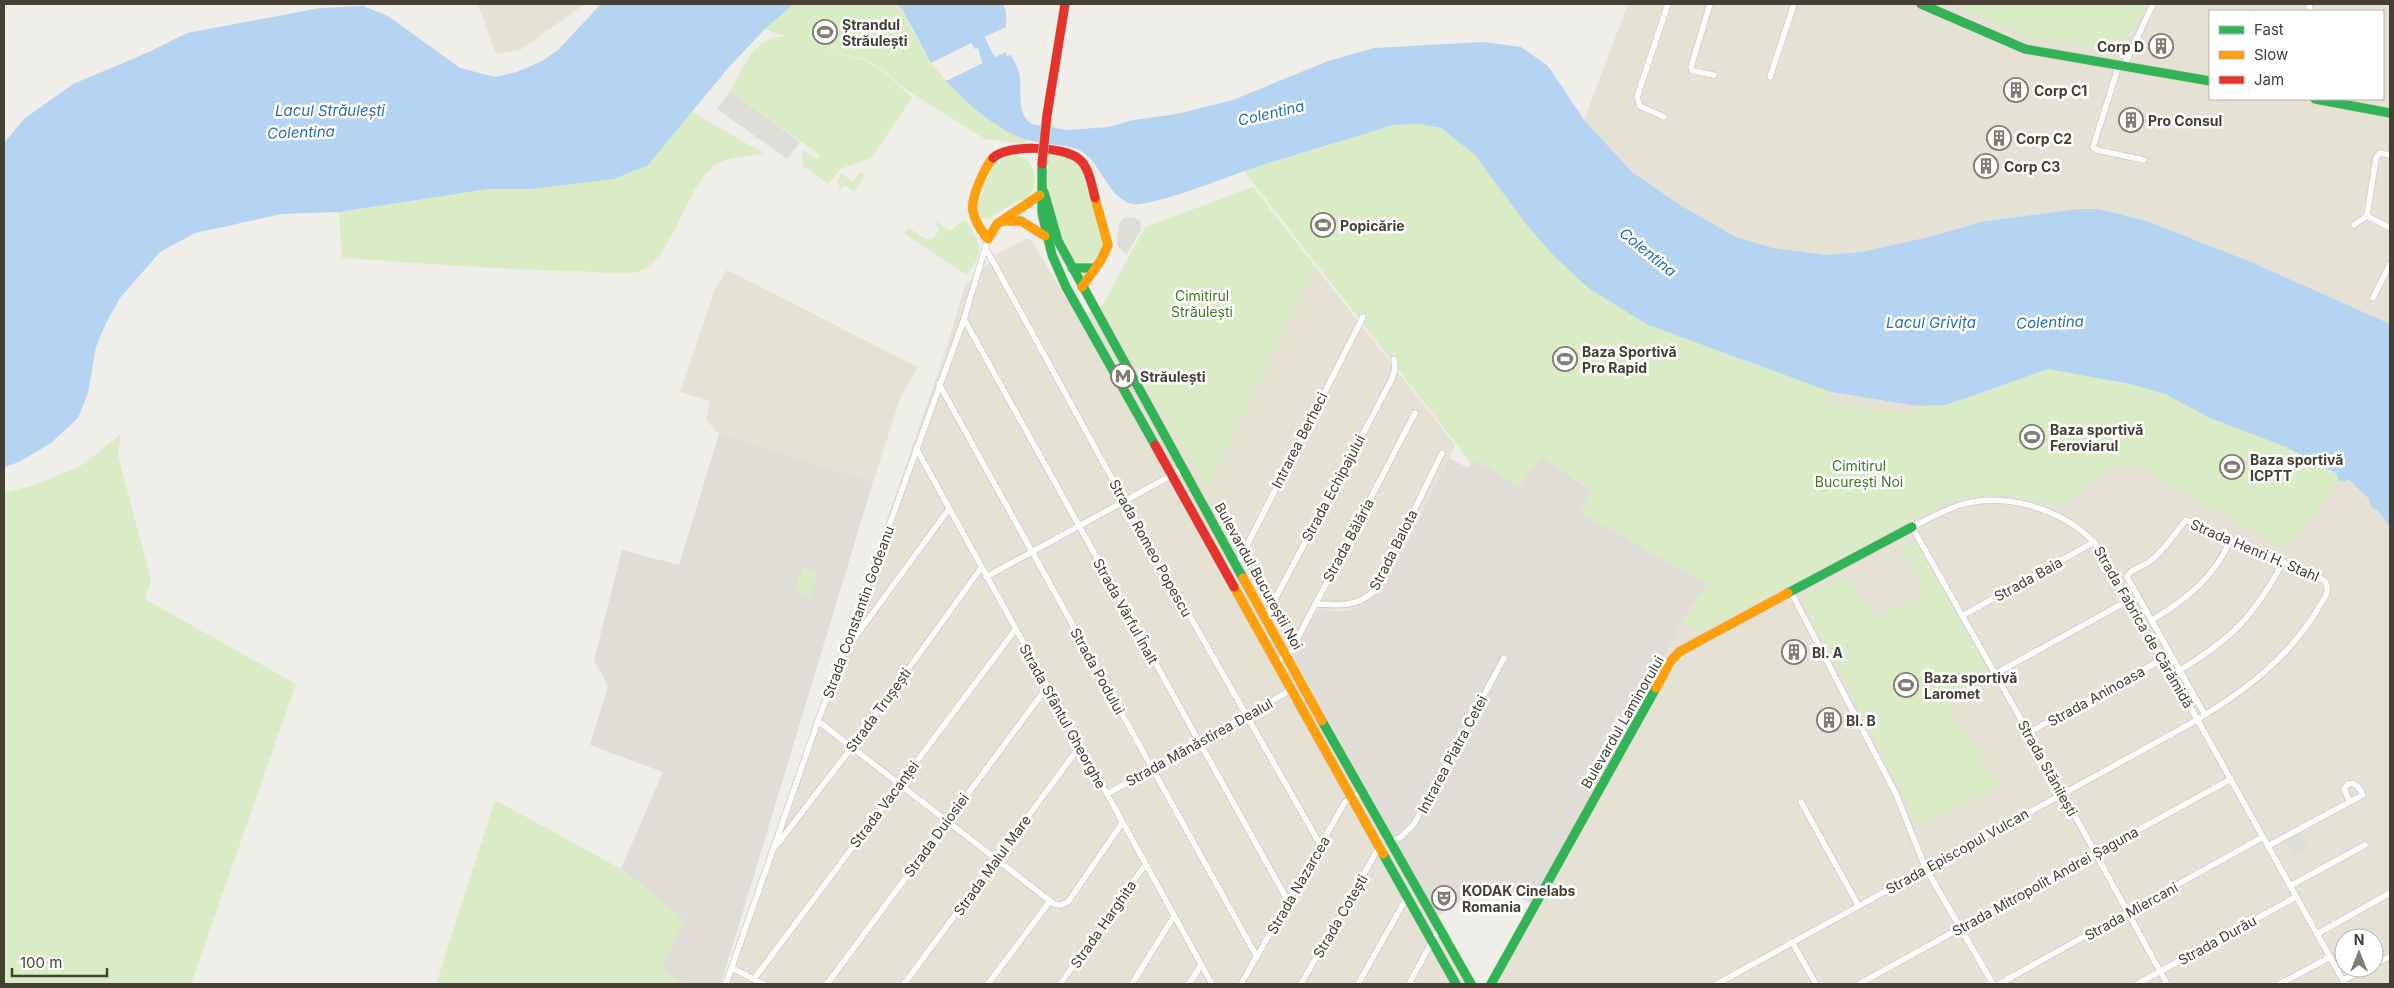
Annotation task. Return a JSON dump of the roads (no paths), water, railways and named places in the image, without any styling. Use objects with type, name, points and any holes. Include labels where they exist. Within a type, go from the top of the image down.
[{"type":"main road","name":"Bulevardul Bucureștii Noi","points":[[1065,4],[1047,115],[1040,195],[1044,236],[1053,260],[1066,287],[1456,984]]},
{"type":"main road","points":[[1921,4],[2017,46],[2059,56],[2209,81]]},
{"type":"main road","points":[[2326,100],[2390,113]]},
{"type":"main road","points":[[986,243],[972,208],[985,168],[991,160],[1002,151],[1014,148],[1066,152],[1080,159],[1088,172],[1108,245],[1106,255],[1094,268],[1082,288]]},
{"type":"main road","name":"Bulevardul Bucureștii Noi","points":[[1042,174],[1053,229],[1082,288],[1471,984]]},
{"type":"main road","points":[[986,243],[993,228],[1040,195]]},
{"type":"main road","points":[[1001,221],[1021,221],[1044,236]]},
{"type":"main road","points":[[1072,268],[1094,268]]},
{"type":"main road","name":"Bulevardul Laminorului","points":[[1491,984],[1670,662],[1687,647],[1912,527]]},
{"type":"street","points":[[1664,117],[1640,106],[1636,97],[1668,4]]},
{"type":"street","points":[[1710,4],[1691,67],[1693,71],[1714,75]]},
{"type":"street","points":[[1770,77],[1794,4]]},
{"type":"street","points":[[2144,160],[2097,150],[2093,147],[2122,66],[2153,4]]},
{"type":"street","points":[[2354,225],[2367,216],[2376,158],[2380,153],[2390,155]]},
{"type":"street","points":[[2367,216],[2390,228]]},
{"type":"street","name":"Strada Constantin Godeanu","points":[[726,984],[818,721],[844,654],[916,448],[964,319],[986,243]]},
{"type":"street","name":"Strada Romeo Popescu","points":[[986,243],[1124,500],[1321,846]]},
{"type":"street","points":[[2373,298],[2390,264]]},
{"type":"street","name":"Intrarea Berheci","points":[[1236,565],[1363,317]]},
{"type":"street","name":"Strada Vârful Înalt","points":[[964,319],[1289,903]]},
{"type":"street","name":"Strada Echipajului","points":[[1266,616],[1392,378],[1395,368],[1394,359]]},
{"type":"street","name":"Strada Podului","points":[[939,384],[1257,957]]},
{"type":"street","name":"Strada Bălăria","points":[[1276,663],[1292,649],[1415,413]]},
{"type":"street","name":"Strada Sfântul Gheorghe","points":[[916,448],[1046,687],[1212,984]]},
{"type":"street","name":"Strada Balota","points":[[1314,604],[1352,605],[1369,596],[1376,589],[1442,453]]},
{"type":"street","points":[[986,577],[1077,525],[1183,469]]},
{"type":"street","name":"Strada Fabrica de Cărămidă","points":[[1912,527],[1958,506],[1971,503],[2004,502],[2055,513],[2076,525],[2094,542],[2163,659],[2290,886],[2319,932],[2344,982]]},
{"type":"street","points":[[844,654],[949,509]]},
{"type":"street","name":"Strada Henri H. Stahl","points":[[2127,574],[2149,562],[2164,549],[2185,521],[2190,520],[2324,580]]},
{"type":"street","name":"Strada Stănilești","points":[[1912,527],[2062,792],[2167,984]]},
{"type":"street","points":[[2152,620],[2179,604],[2203,583],[2222,559],[2231,539]]},
{"type":"street","name":"Strada Baia","points":[[1962,616],[2094,542]]},
{"type":"street","points":[[2180,670],[2240,628],[2254,611],[2283,562]]},
{"type":"street","name":"Strada Trușești","points":[[772,850],[852,747],[981,568]]},
{"type":"street","name":"Strada Fabrica de Cărămidă","points":[[2127,574],[2205,715]]},
{"type":"street","name":"Strada Episcopul Vulcan","points":[[1717,984],[1925,867],[2205,715],[2256,681],[2291,647],[2328,592],[2328,584],[2324,580]]},
{"type":"street","points":[[1791,592],[1899,800],[1925,867],[1993,984]]},
{"type":"street","points":[[1995,674],[2129,600]]},
{"type":"street","name":"Strada Vacanței","points":[[754,979],[1015,630]]},
{"type":"street","name":"Intrarea Piatra Cetei","points":[[1390,842],[1400,837],[1414,824],[1504,658]]},
{"type":"street","name":"Strada Aninoasa","points":[[2028,733],[2163,659]]},
{"type":"street","name":"Strada Duiosiei","points":[[827,984],[946,820],[1046,687]]},
{"type":"street","name":"Strada Mănăstirea Dealul","points":[[1107,794],[1291,690]]},
{"type":"street","points":[[818,721],[1050,902],[1060,905],[1068,902],[1122,823]]},
{"type":"street","name":"Strada Malul Mare","points":[[904,984],[1080,746]]},
{"type":"street","name":"Strada Mitropolit Andrei Șaguna","points":[[1859,984],[2095,852],[2231,779]]},
{"type":"street","name":"Strada Nazarcea","points":[[1241,984],[1345,802],[1362,792]]},
{"type":"street","points":[[1801,802],[1858,905]]},
{"type":"street","points":[[2268,846],[2350,802]]},
{"type":"street","name":"Strada Miercani","points":[[1999,984],[2263,837]]},
{"type":"street","points":[[2290,886],[2365,845]]},
{"type":"street","name":"Strada Cotești","points":[[1301,984],[1379,847]]},
{"type":"street","name":"Strada Harghita","points":[[1060,984],[1145,864]]},
{"type":"street","points":[[2319,932],[2390,893]]},
{"type":"street","name":"Strada Durău","points":[[2137,984],[2296,896]]},
{"type":"street","points":[[1358,984],[1407,897]]},
{"type":"street","points":[[988,984],[1050,902]]},
{"type":"street","points":[[1132,984],[1174,916]]},
{"type":"street","points":[[1409,984],[1439,929]]},
{"type":"street","points":[[1792,942],[1816,984]]},
{"type":"street","points":[[2280,984],[2330,957]]},
{"type":"street","points":[[1189,984],[1201,965]]},
{"type":"street","points":[[732,968],[763,984]]},
{"type":"water","name":"Lacul Străulești","points":[[601,4],[794,4],[765,29],[729,67],[648,165],[614,179],[532,189],[489,189],[339,212],[282,214],[195,233],[160,252],[120,298],[106,323],[96,347],[88,393],[78,418],[51,443],[19,462],[4,467],[4,143],[24,119],[73,84],[149,52],[187,33],[320,8],[363,6],[388,16],[460,68],[495,77],[517,72],[542,61],[558,50]]},
{"type":"water","points":[[896,4],[1003,4],[1006,11],[1006,27],[982,38],[985,45],[975,49],[971,43],[931,63],[902,9]]},
{"type":"water","name":"Lacul Grivița","points":[[1483,42],[1521,47],[1548,66],[1584,120],[1632,172],[1680,205],[1736,237],[1773,248],[1825,255],[1861,252],[1933,236],[1985,221],[2078,209],[2099,209],[2147,221],[2249,261],[2390,324],[2390,527],[2378,510],[2372,508],[2368,498],[2349,480],[2339,481],[2337,474],[2286,447],[2210,418],[2165,394],[2130,384],[2048,369],[1946,405],[1917,406],[1831,392],[1648,325],[1587,287],[1553,255],[1529,228],[1474,154],[1441,128],[1418,124],[1393,125],[1244,171],[1154,202],[1132,204],[1123,200],[1115,193],[1085,154],[1072,147],[1032,141],[1009,132],[985,117],[946,81],[983,63],[979,53],[989,49],[993,58],[1006,52],[1007,56],[1011,55],[1016,64],[1020,79],[1021,108],[1027,120],[1032,124],[1067,130],[1108,127],[1133,120],[1177,114],[1233,100],[1328,61],[1374,48]]},
{"type":"waterway","name":"Colentina","points":[[976,32],[992,65]]},
{"type":"place","name":"Ștrandul Străulești","points":[[825,32]]},
{"type":"place","name":"Corp D","points":[[2161,46]]},
{"type":"place","name":"Corp C1","points":[[2016,90]]},
{"type":"place","name":"Pro Consul","points":[[2131,120]]},
{"type":"place","name":"Corp C2","points":[[1999,138]]},
{"type":"place","name":"Corp C3","points":[[1986,166]]},
{"type":"place","name":"Popicărie","points":[[1323,225]]},
{"type":"place","name":"Baza Sportivă Pro Rapid","points":[[1565,359]]},
{"type":"place","name":"Străulești","points":[[1123,376]]},
{"type":"place","name":"Baza sportivă Feroviarul","points":[[2032,437]]},
{"type":"place","name":"Baza sportivă ICPTT","points":[[2232,467]]},
{"type":"place","name":"Bl. A","points":[[1794,652]]},
{"type":"place","name":"Baza sportivă Laromet","points":[[1906,685]]},
{"type":"place","name":"Bl. B","points":[[1829,720]]},
{"type":"place","name":"KODAK Cinelabs Romania","points":[[1444,898]]},
{"type":"park label","name":"Cimitirul Străulești","points":[[1202,304]]},
{"type":"park label","name":"Cimitirul București Noi","points":[[1859,474]]}]
